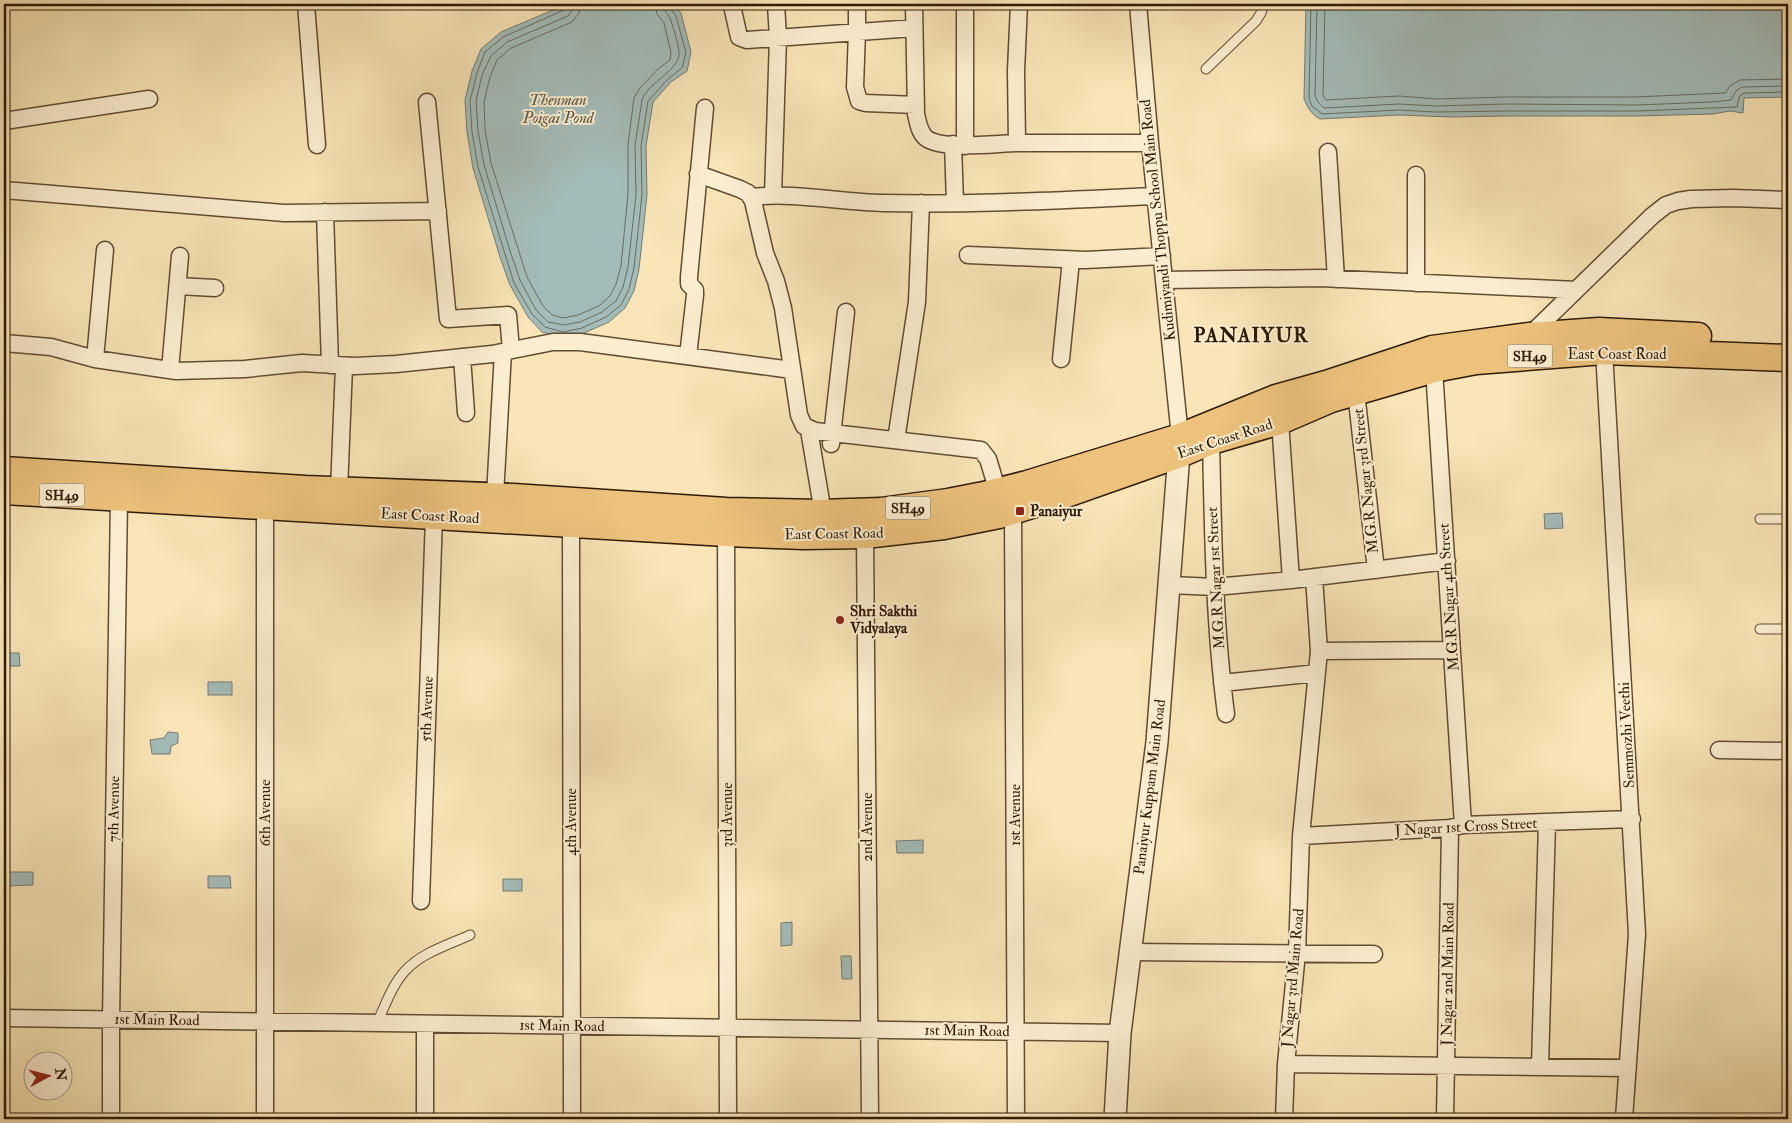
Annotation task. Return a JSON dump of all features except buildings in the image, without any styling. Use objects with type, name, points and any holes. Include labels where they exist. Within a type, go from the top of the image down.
[{"type":"main road","name":"East Coast Road","points":[[4,491],[265,506],[339,490],[494,496],[726,522],[804,536],[865,535],[944,526],[1006,501],[1180,445],[1276,398],[1326,384],[1432,349],[1529,336],[1599,331],[1788,341]]},
{"type":"main road","name":"East Coast Road","points":[[1180,445],[1211,441],[1280,421],[1332,399],[1434,369],[1476,361],[1604,351],[1788,358]]},
{"type":"main road","name":"East Coast Road","points":[[4,470],[304,498],[434,516],[571,524],[726,522],[823,513],[881,511],[1006,501]]},
{"type":"street","points":[[306,4],[317,145]]},
{"type":"street","points":[[772,194],[778,38],[776,4]]},
{"type":"street","points":[[857,4],[855,87],[859,101],[866,103],[916,105]]},
{"type":"street","points":[[914,4],[916,105],[920,130],[926,138],[937,143],[959,145],[1150,143]]},
{"type":"street","points":[[955,203],[965,4]]},
{"type":"street","points":[[1017,143],[1016,71],[1019,4]]},
{"type":"street","name":"Kudimiyandi Thoppu School Main Road","points":[[1138,4],[1180,445]]},
{"type":"street","points":[[734,10],[739,38],[747,40],[914,28]]},
{"type":"street","points":[[4,121],[148,99]]},
{"type":"street","points":[[427,102],[448,319],[508,315],[507,351],[494,496]]},
{"type":"street","points":[[688,356],[695,295],[695,290],[689,284],[689,280],[705,108]]},
{"type":"street","points":[[1328,152],[1336,279]]},
{"type":"street","points":[[698,174],[740,189],[751,197],[765,253],[776,281],[783,308],[799,415],[804,426],[809,430],[832,439],[896,440],[917,302],[921,203]]},
{"type":"street","points":[[1416,175],[1416,283]]},
{"type":"street","points":[[4,190],[269,212],[438,210]]},
{"type":"street","points":[[751,197],[772,194],[882,203],[955,203],[1155,196]]},
{"type":"street","points":[[1529,336],[1652,216],[1672,203],[1691,199],[1788,200]]},
{"type":"street","points":[[325,212],[337,366],[339,490]]},
{"type":"street","points":[[95,359],[105,250]]},
{"type":"street","points":[[968,255],[1071,260],[1162,256]]},
{"type":"street","points":[[170,370],[180,256]]},
{"type":"street","points":[[1060,359],[1071,260]]},
{"type":"street","points":[[1164,280],[1336,279],[1576,290]]},
{"type":"street","points":[[178,286],[215,288]]},
{"type":"street","points":[[832,439],[846,312]]},
{"type":"street","points":[[4,343],[51,347],[95,359],[170,370],[245,369],[302,364],[337,366],[396,364],[507,351],[548,343],[580,342],[792,370]]},
{"type":"street","name":"Semmozhi Veethi","points":[[1604,351],[1632,819],[1637,934],[1624,1119]]},
{"type":"street","points":[[462,357],[466,413]]},
{"type":"street","name":"M.G.R Nagar 4th Street","points":[[1434,369],[1452,650],[1457,827]]},
{"type":"street","name":"M.G.R Nagar 3rd Street","points":[[1356,392],[1376,570]]},
{"type":"street","points":[[1280,421],[1291,580]]},
{"type":"street","points":[[809,430],[823,513]]},
{"type":"street","name":"1st Avenue","points":[[896,440],[981,450],[988,459],[1006,501],[1016,1119]]},
{"type":"street","name":"M.G.R Nagar 1st Street","points":[[1211,441],[1215,587],[1226,714]]},
{"type":"street","name":"Panaiyur Kuppam Main Road","points":[[1115,1119],[1120,1032],[1157,742],[1180,445]]},
{"type":"street","name":"7th Avenue","points":[[111,1119],[119,499]]},
{"type":"street","name":"6th Avenue","points":[[265,506],[265,1119]]},
{"type":"street","name":"5th Avenue","points":[[421,901],[434,516]]},
{"type":"street","name":"3rd Avenue","points":[[726,522],[728,1119]]},
{"type":"street","name":"4th Avenue","points":[[571,524],[572,1119]]},
{"type":"street","name":"2nd Avenue","points":[[865,535],[870,1119]]},
{"type":"street","points":[[1170,585],[1215,587],[1291,580],[1446,561]]},
{"type":"street","name":"J Nagar 3rd Main Road","points":[[1284,1119],[1286,1064],[1298,953],[1301,836],[1320,651],[1314,577]]},
{"type":"street","points":[[1320,651],[1452,650]]},
{"type":"street","points":[[1222,683],[1317,673]]},
{"type":"street","points":[[1719,750],[1788,751]]},
{"type":"street","name":"J Nagar 1st Cross Street","points":[[1301,836],[1632,819]]},
{"type":"street","points":[[1540,1066],[1547,823]]},
{"type":"street","name":"J Nagar 2nd Main Road","points":[[1445,1119],[1457,827]]},
{"type":"street","points":[[1130,952],[1374,954]]},
{"type":"street","name":"1st Main Road","points":[[4,1018],[1120,1032]]},
{"type":"street","points":[[425,1024],[425,1119]]},
{"type":"street","points":[[1286,1064],[1628,1068]]},
{"type":"lane","points":[[1206,68],[1256,21],[1264,4]]},
{"type":"lane","points":[[1760,519],[1788,519]]},
{"type":"lane","points":[[1760,628],[1788,629]]},
{"type":"lane","points":[[377,1023],[404,971],[427,954],[470,935]]},
{"type":"water","name":"Thenman Poigai Pond","points":[[567,4],[672,4],[681,13],[691,52],[687,71],[671,82],[653,102],[646,146],[647,195],[639,269],[634,291],[625,308],[609,322],[584,333],[563,337],[542,332],[528,317],[510,285],[473,168],[467,132],[465,100],[472,71],[481,49],[501,32]]},
{"type":"water","points":[[1306,4],[1781,4],[1784,12],[1788,15],[1788,65],[1786,80],[1788,97],[1744,98],[1743,113],[1730,111],[1713,114],[1637,116],[1451,117],[1399,115],[1320,119],[1310,110],[1304,99]]},
{"type":"water","points":[[1562,513],[1563,528],[1545,529],[1544,514]]},
{"type":"water","points":[[4,653],[19,653],[20,666],[4,666]]},
{"type":"water","points":[[208,682],[232,682],[232,695],[208,695]]},
{"type":"water","points":[[168,732],[178,733],[178,743],[171,746],[170,754],[152,754],[150,740],[164,738]]},
{"type":"water","points":[[923,840],[923,853],[897,853],[896,841]]},
{"type":"water","points":[[8,872],[33,872],[33,885],[8,886]]},
{"type":"water","points":[[208,876],[230,876],[231,888],[208,888]]},
{"type":"water","points":[[503,879],[522,879],[522,891],[503,891]]},
{"type":"water","points":[[792,922],[792,945],[781,946],[781,923]]},
{"type":"water","points":[[841,956],[851,956],[852,979],[842,979]]},
{"type":"place","name":"Panaiyur","points":[[1020,511]]},
{"type":"place","name":"Shri Sakthi Vidyalaya","points":[[840,620]]},
{"type":"district","name":"PANAIYUR","points":[[1251,335]]}]
